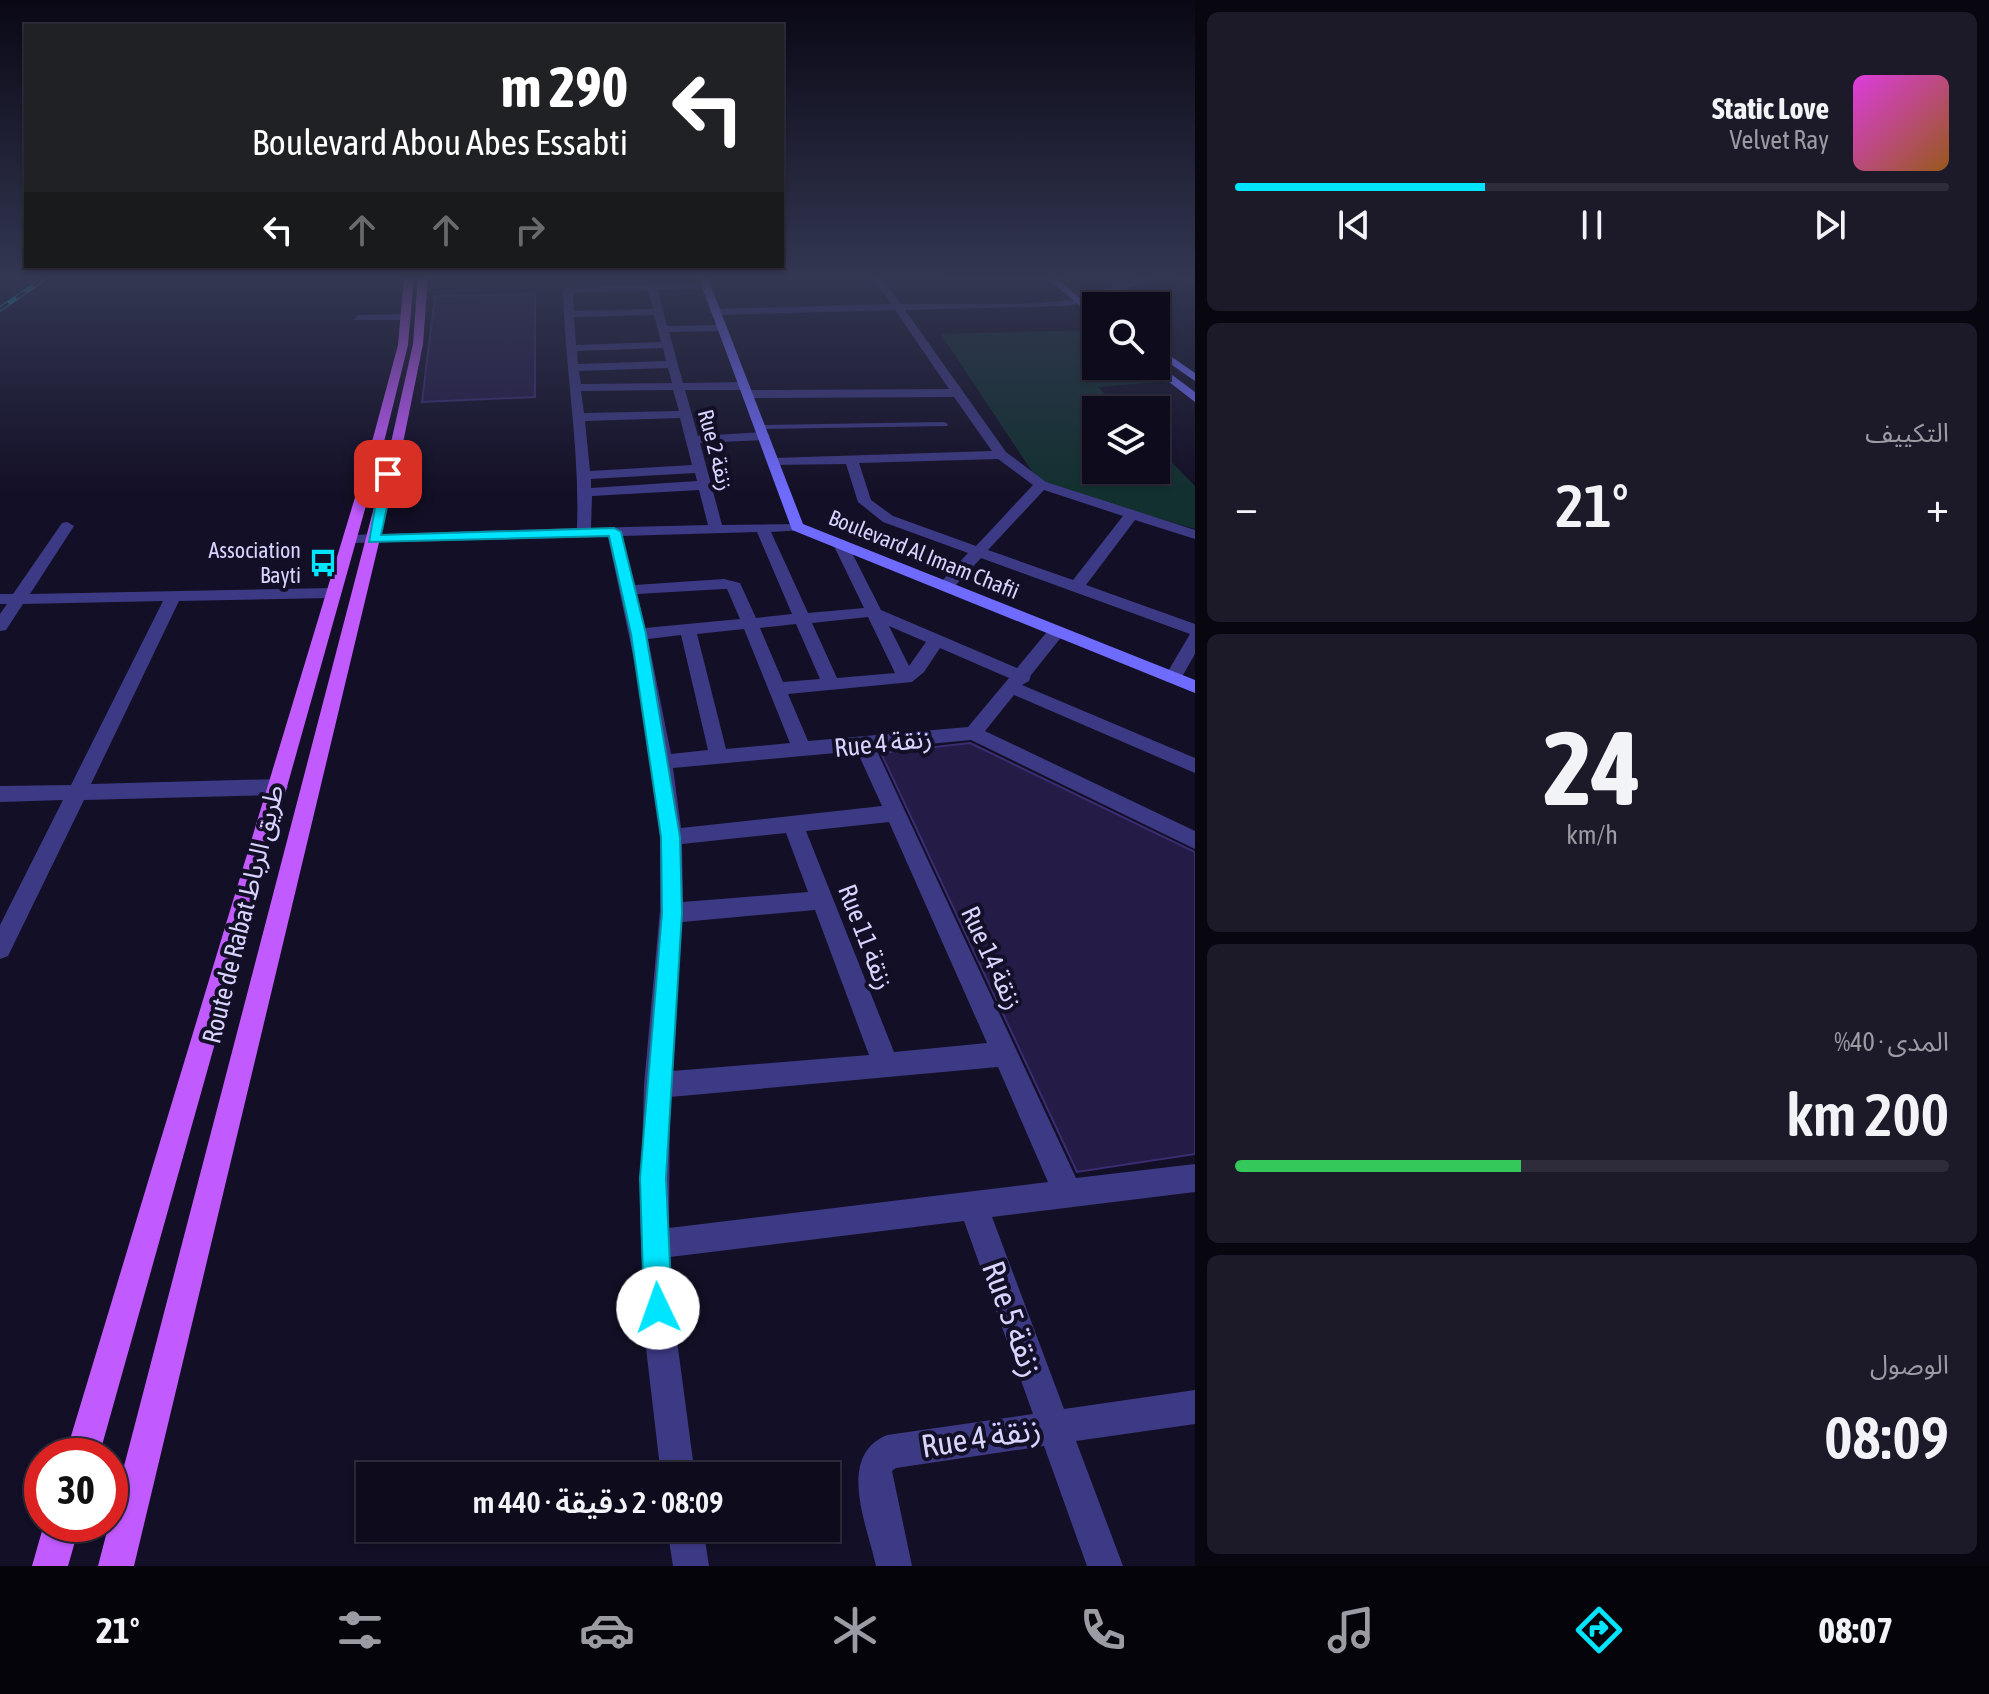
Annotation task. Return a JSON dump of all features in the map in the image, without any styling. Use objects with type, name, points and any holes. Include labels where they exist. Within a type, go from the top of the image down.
[{"type":"main road","name":"Route de Rabat طريق الرباط","points":[[116,1566],[363,567],[362,539],[386,412],[402,349]]},
{"type":"main road","name":"Route de Rabat طريق الرباط","points":[[87,1438],[332,593],[362,539],[417,349]]},
{"type":"main road","points":[[50,1566],[57,1542]]},
{"type":"street","points":[[571,349],[587,492],[584,533]]},
{"type":"street","name":"Rue 2 زنقة","points":[[669,349],[716,529]]},
{"type":"street","name":"Boulevard Al Imam Chafii","points":[[730,349],[797,527],[1195,687]]},
{"type":"street","points":[[928,349],[1001,455],[1041,485],[1195,535]]},
{"type":"street","points":[[1170,359],[1195,378]]},
{"type":"street","points":[[572,368],[672,364]]},
{"type":"street","points":[[1170,378],[1195,398]]},
{"type":"street","points":[[574,388],[678,386],[958,393]]},
{"type":"street","points":[[578,417],[686,414]]},
{"type":"street","points":[[693,440],[763,432]]},
{"type":"street","points":[[774,462],[1001,455]]},
{"type":"street","points":[[851,460],[865,502],[875,511],[1195,630]]},
{"type":"street","points":[[585,475],[700,469]]},
{"type":"street","points":[[587,492],[705,485]]},
{"type":"street","points":[[946,586],[1041,485]]},
{"type":"street","points":[[1077,586],[1131,515]]},
{"type":"street","points":[[0,626],[67,526]]},
{"type":"street","points":[[362,539],[797,527]]},
{"type":"street","points":[[762,528],[799,618],[831,684]]},
{"type":"street","points":[[614,532],[639,634],[671,837],[672,913],[657,1085],[655,1244],[662,1364],[676,1462]]},
{"type":"street","points":[[841,544],[906,678]]},
{"type":"street","points":[[628,590],[734,586],[803,751]]},
{"type":"street","points":[[0,599],[332,593]]},
{"type":"street","points":[[0,949],[173,597]]},
{"type":"street","points":[[639,634],[872,612],[937,639],[1018,682],[1195,766]]},
{"type":"street","points":[[688,630],[719,758]]},
{"type":"street","points":[[1057,631],[973,733],[1195,841]]},
{"type":"street","points":[[1173,678],[1195,638]]},
{"type":"street","points":[[779,689],[906,678],[918,668],[937,639]]},
{"type":"street","name":"Rue 4 زنقة","points":[[660,762],[973,733]]},
{"type":"street","name":"Rue 14 زنقة","points":[[864,744],[1069,1195]]},
{"type":"street","points":[[0,794],[278,787]]},
{"type":"street","points":[[671,837],[895,813]]},
{"type":"street","name":"Rue 11 زنقة","points":[[794,826],[887,1067]]},
{"type":"street","points":[[672,913],[821,900]]},
{"type":"street","points":[[657,1085],[887,1067],[1005,1054]]},
{"type":"street","points":[[655,1244],[1195,1178]]},
{"type":"street","name":"Rue 5 زنقة","points":[[973,1206],[1105,1566]]},
{"type":"street","name":"Rue 4 زنقة","points":[[894,1566],[876,1487],[875,1465],[887,1452],[1195,1407]]},
{"type":"street","points":[[687,1542],[691,1566]]},
{"type":"lane","points":[[763,432],[944,424]]},
{"type":"green space","points":[[951,349],[1082,349],[1082,380],[1157,380],[1159,382],[1098,387],[1107,396],[1082,396],[1082,484],[1170,484],[1170,460],[1195,486],[1195,529],[1041,485]]},
{"type":"building","points":[[428,349],[535,349],[535,397],[422,402]]},
{"type":"building","points":[[970,743],[1195,852],[1195,1154],[1077,1172],[881,753]]},
{"type":"place","name":"Association Bayti","points":[[323,563]]},
{"type":"route","points":[[388,474],[373,539],[614,532],[639,634],[671,837],[672,913],[657,1085],[653,1178],[658,1308]]}]
